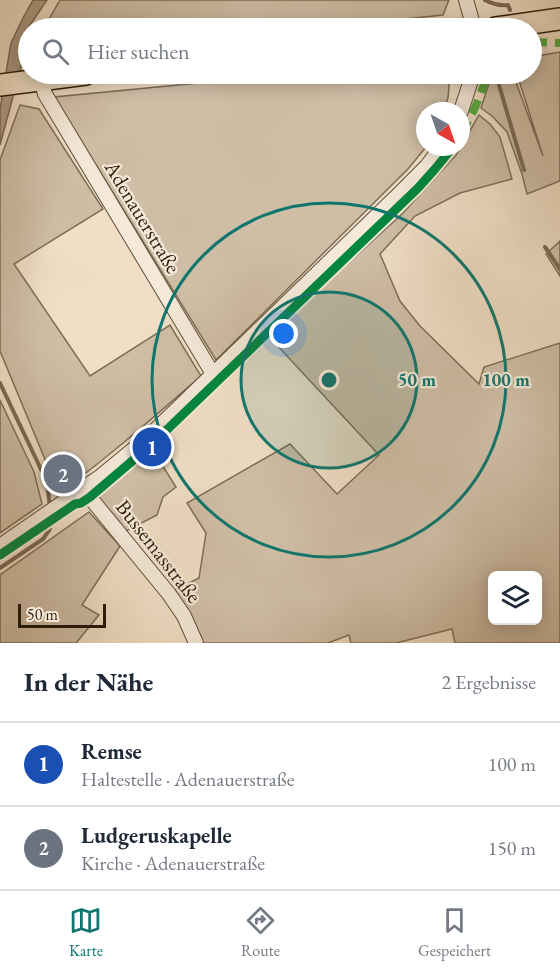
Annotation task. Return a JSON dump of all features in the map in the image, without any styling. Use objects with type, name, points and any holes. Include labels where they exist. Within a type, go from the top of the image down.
[{"type":"main road","points":[[542,22],[560,19]]},
{"type":"main road","points":[[0,85],[18,82]]},
{"type":"street","points":[[466,0],[471,18]]},
{"type":"street","name":"Adenauerstraße","points":[[37,84],[213,374]]},
{"type":"street","points":[[463,102],[469,84]]},
{"type":"street","points":[[0,546],[102,476],[146,439],[398,195],[434,156]]},
{"type":"street","name":"Bussemasstraße","points":[[83,489],[169,594],[184,616],[196,643]]},
{"type":"shaded area","points":[[33,0],[47,0],[35,18],[23,18]]},
{"type":"shaded area","points":[[60,0],[449,0],[443,15],[414,18],[50,18]]},
{"type":"shaded area","points":[[18,28],[18,78],[0,145],[0,109],[11,43]]},
{"type":"shaded area","points":[[560,52],[560,181],[527,194],[507,132],[481,108],[489,84],[517,84],[543,156],[520,84],[542,84],[542,55]]},
{"type":"shaded area","points":[[189,84],[449,84],[446,102],[416,102],[416,156],[419,156],[408,169],[216,360],[54,97]]},
{"type":"shaded area","points":[[20,105],[39,109],[103,209],[14,264],[90,376],[170,325],[201,376],[114,451],[59,493],[0,351],[0,160]]},
{"type":"shaded area","points":[[479,115],[490,124],[500,137],[512,179],[460,193],[415,216],[380,254],[400,301],[420,326],[479,384],[484,367],[560,343],[560,643],[455,643],[452,629],[396,643],[351,643],[349,635],[328,643],[203,643],[189,613],[173,591],[199,578],[206,533],[187,503],[290,444],[337,494],[379,455],[273,341],[296,311],[403,213],[455,156],[470,156],[470,131]]},
{"type":"shaded area","points":[[560,241],[560,276],[546,254]]},
{"type":"shaded area","points":[[0,400],[34,472],[42,504],[0,533]]},
{"type":"shaded area","points":[[152,449],[176,487],[163,497],[157,515],[124,532],[105,509],[99,495]]},
{"type":"shaded area","points":[[89,512],[120,546],[82,605],[99,615],[76,643],[0,643],[0,575]]},
{"type":"waterway","points":[[485,0],[508,5],[510,10]]},
{"type":"waterway","points":[[499,84],[524,170]]},
{"type":"waterway","points":[[545,247],[560,269]]},
{"type":"waterway","points":[[0,383],[47,482],[50,508]]},
{"type":"waterway","points":[[0,568],[43,539],[50,529],[50,515]]},
{"type":"marked path","points":[[542,42],[560,43]]},
{"type":"marked path","points":[[470,117],[484,84]]},
{"type":"cycle path","points":[[0,555],[75,504],[90,497],[151,445],[418,188],[446,156]]},
{"type":"place","name":"Remse","points":[[152,447]]},
{"type":"place","name":"Ludgeruskapelle","points":[[63,474]]}]
